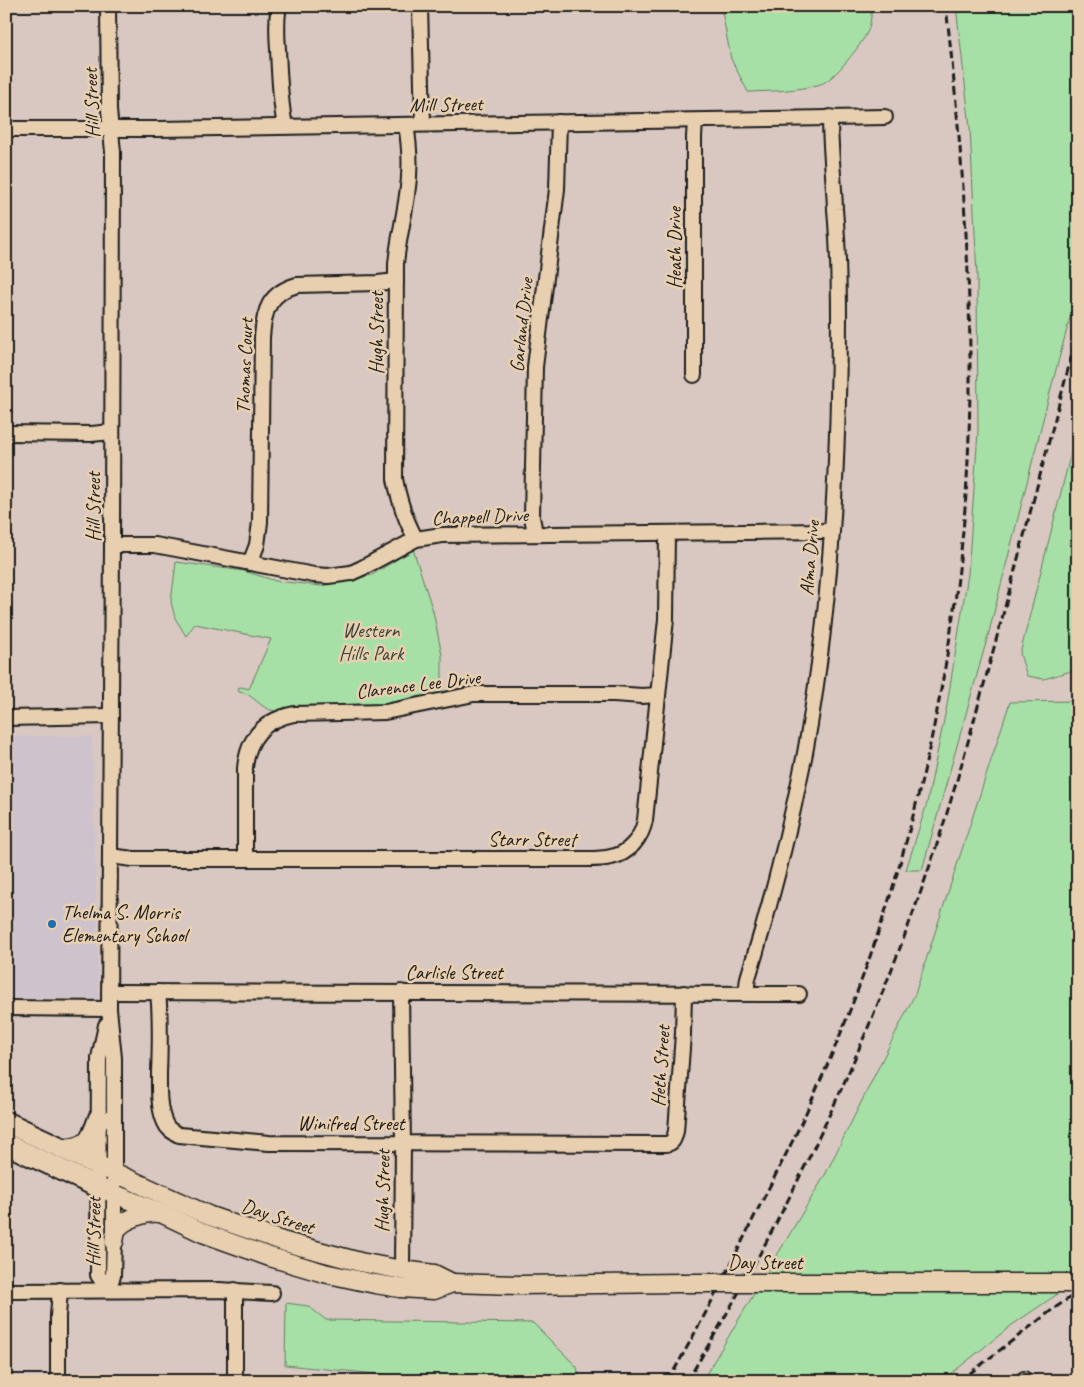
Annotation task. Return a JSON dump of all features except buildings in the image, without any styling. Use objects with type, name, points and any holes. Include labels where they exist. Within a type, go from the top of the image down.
[{"type":"highway","points":[[64,1149],[87,1144],[92,1138],[99,1118]]},
{"type":"highway","points":[[6,1122],[106,1168]]},
{"type":"highway","points":[[6,1144],[106,1190]]},
{"type":"main road","name":"Day Street","points":[[106,1168],[210,1216],[285,1242],[352,1260],[434,1274],[452,1283]]},
{"type":"main road","name":"Day Street","points":[[106,1190],[203,1233],[284,1262],[324,1273],[400,1288],[434,1290],[452,1283],[519,1285],[1078,1282]]},
{"type":"main road","points":[[114,1242],[116,1230],[125,1222],[154,1212],[161,1213]]},
{"type":"street","name":"Hill Street","points":[[108,6],[113,152],[109,1009],[114,1058],[106,1190],[98,1275],[108,1290]]},
{"type":"street","points":[[279,6],[277,27],[278,57],[285,126]]},
{"type":"street","points":[[420,6],[423,124]]},
{"type":"street","name":"Alma Drive","points":[[746,993],[748,978],[782,860],[805,753],[821,640],[837,445],[839,316],[836,210],[830,117]]},
{"type":"street","name":"Mill Street","points":[[6,129],[886,117]]},
{"type":"street","name":"Heath Drive","points":[[694,375],[695,121]]},
{"type":"street","name":"Garland Drive","points":[[535,533],[532,517],[535,367],[557,189],[559,122]]},
{"type":"street","name":"Hugh Street","points":[[406,125],[410,177],[398,245],[396,281],[395,479],[398,496],[408,526],[416,539]]},
{"type":"street","name":"Thomas Court","points":[[250,563],[257,546],[260,522],[262,337],[263,320],[269,305],[280,293],[297,285],[396,281]]},
{"type":"street","points":[[6,433],[91,434],[112,432]]},
{"type":"street","name":"Chappell Drive","points":[[112,545],[155,545],[314,575],[339,575],[362,568],[416,539],[442,535],[831,531]]},
{"type":"street","name":"Starr Street","points":[[110,856],[133,859],[586,859],[616,856],[631,847],[640,836],[644,826],[666,618],[667,533]]},
{"type":"street","name":"Clarence Lee Drive","points":[[245,858],[246,757],[255,736],[262,728],[282,716],[294,714],[385,712],[474,694],[658,695]]},
{"type":"street","points":[[6,718],[111,716]]},
{"type":"street","name":"Carlisle Street","points":[[109,992],[799,994]]},
{"type":"street","name":"Winifred Street","points":[[158,992],[160,1006],[160,1104],[165,1124],[172,1132],[179,1135],[269,1143],[670,1144],[673,1141]]},
{"type":"street","name":"Hugh Street","points":[[401,992],[402,1270]]},
{"type":"street","name":"Heth Street","points":[[673,1141],[676,1131],[684,993]]},
{"type":"street","points":[[6,1008],[109,1009]]},
{"type":"street","name":"Hill Street","points":[[106,1168],[99,1118],[100,1058],[109,1009]]},
{"type":"street","name":"Hill Street","points":[[106,1190],[114,1242],[113,1276],[108,1290]]},
{"type":"street","points":[[58,1381],[60,1290]]},
{"type":"street","points":[[235,1290],[235,1381]]},
{"type":"street","points":[[6,1291],[235,1290],[272,1293]]},
{"type":"shaded area","name":"Thelma S. Morris Elementary School","points":[[6,736],[92,736],[99,999],[6,998]]},
{"type":"green space","points":[[721,6],[872,6],[871,20],[864,39],[847,61],[827,81],[803,88],[748,92],[731,59]]},
{"type":"green space","points":[[956,6],[1078,6],[1078,288],[989,632],[922,870],[906,870],[927,803],[947,705],[968,574],[978,432],[977,276],[970,127]]},
{"type":"green space","points":[[1078,425],[1078,669],[1044,679],[1027,676],[1020,654]]},
{"type":"green space","name":"Western Hills Park","points":[[413,549],[433,611],[442,655],[442,693],[420,700],[382,707],[269,710],[249,695],[239,692],[238,688],[249,689],[271,639],[195,624],[186,636],[175,618],[171,602],[176,562],[244,571],[276,581],[322,586],[372,575]]},
{"type":"green space","points":[[1078,701],[1078,1280],[1012,1325],[942,1381],[702,1381],[825,1175],[915,994],[1010,702]]},
{"type":"green space","points":[[286,1303],[308,1306],[326,1320],[533,1323],[577,1367],[580,1381],[449,1381],[285,1365]]},
{"type":"railway","points":[[668,1381],[713,1299],[788,1151],[848,1016],[898,871],[918,797],[935,722],[959,571],[966,495],[970,373],[967,250],[946,6]]},
{"type":"railway","points":[[687,1381],[757,1259],[821,1133],[878,1004],[904,938],[938,842],[965,753],[1078,332]]},
{"type":"railway","points":[[960,1381],[1078,1292]]},
{"type":"place","name":"Thelma S. Morris Elementary School","points":[[52,924]]}]
